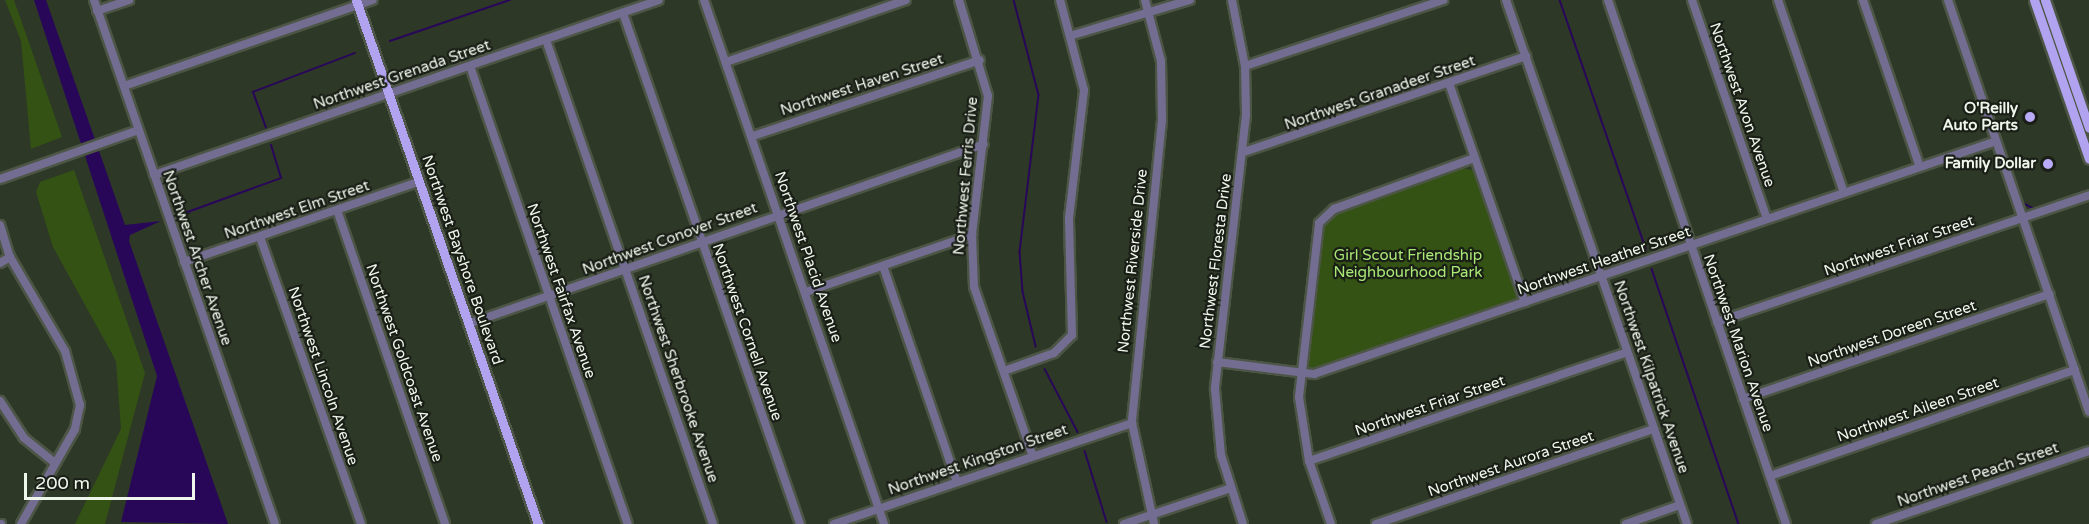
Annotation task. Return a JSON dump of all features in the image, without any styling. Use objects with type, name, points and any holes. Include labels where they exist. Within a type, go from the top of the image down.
[{"type":"main road","points":[[2034,0],[2089,159]]},
{"type":"main road","points":[[2045,0],[2089,128]]},
{"type":"main road","name":"Northwest Bayshore Boulevard","points":[[357,3],[538,524]]},
{"type":"street","name":"Northwest Archer Avenue","points":[[94,0],[275,524]]},
{"type":"street","points":[[98,11],[129,0]]},
{"type":"street","points":[[124,86],[357,3],[373,0]]},
{"type":"street","name":"Northwest Grenada Street","points":[[154,175],[659,0]]},
{"type":"street","name":"Northwest Placid Avenue","points":[[704,0],[753,136],[884,524]]},
{"type":"street","points":[[726,62],[906,0]]},
{"type":"street","name":"Northwest Ferris Drive","points":[[959,0],[980,60],[988,96],[972,235],[974,287],[1033,456]]},
{"type":"street","points":[[1004,371],[1054,353],[1072,335],[1069,218],[1084,90],[1073,35],[1060,0]]},
{"type":"street","name":"Northwest Riverside Drive","points":[[1145,0],[1161,61],[1162,120],[1132,423],[1154,524]]},
{"type":"street","points":[[1073,35],[1150,14],[1190,0]]},
{"type":"street","name":"Northwest Floresta Drive","points":[[1232,0],[1245,66],[1244,152],[1217,362],[1216,426],[1231,488],[1243,524]]},
{"type":"street","points":[[1245,66],[1443,0]]},
{"type":"street","name":"Northwest Kilpatrick Avenue","points":[[1506,0],[1687,524]]},
{"type":"street","name":"Northwest Marion Avenue","points":[[1608,0],[1786,524]]},
{"type":"street","name":"Northwest Avon Avenue","points":[[1692,0],[1767,219]]},
{"type":"street","points":[[1778,0],[1844,193]]},
{"type":"street","points":[[1863,0],[1920,167]]},
{"type":"street","points":[[1948,0],[2089,411]]},
{"type":"street","name":"Northwest Cornell Avenue","points":[[623,13],[800,524]]},
{"type":"street","name":"Northwest Sherbrooke Avenue","points":[[546,40],[713,524]]},
{"type":"street","name":"Northwest Granadeer Street","points":[[1244,152],[1526,56]]},
{"type":"street","name":"Northwest Haven Street","points":[[753,136],[980,60]]},
{"type":"street","name":"Northwest Fairfax Avenue","points":[[470,66],[628,524]]},
{"type":"street","points":[[1449,83],[1525,302]]},
{"type":"street","points":[[0,179],[138,130]]},
{"type":"street","name":"Northwest Heather Street","points":[[1217,362],[1301,375],[1525,302],[1996,141]]},
{"type":"street","name":"Northwest Conover Street","points":[[468,324],[984,144]]},
{"type":"street","points":[[1331,524],[1309,461],[1299,397],[1320,224],[1326,213],[1474,158]]},
{"type":"street","name":"Northwest Elm Street","points":[[184,262],[418,182]]},
{"type":"street","name":"Northwest Friar Street","points":[[1717,322],[2089,195]]},
{"type":"street","name":"Northwest Goldcoast Avenue","points":[[337,210],[445,524]]},
{"type":"street","points":[[0,225],[10,257],[76,377],[75,429],[21,524]]},
{"type":"street","points":[[806,292],[972,235]]},
{"type":"street","name":"Northwest Lincoln Avenue","points":[[261,237],[361,524]]},
{"type":"street","points":[[0,263],[10,257]]},
{"type":"street","points":[[883,266],[957,482]]},
{"type":"street","name":"Northwest Doreen Street","points":[[1743,399],[2049,294]]},
{"type":"street","name":"Northwest Friar Street","points":[[1309,461],[1627,352]]},
{"type":"street","name":"Northwest Aileen Street","points":[[1770,476],[2075,370]]},
{"type":"street","points":[[0,401],[24,438],[55,463]]},
{"type":"street","name":"Northwest Kingston Street","points":[[834,524],[1132,423]]},
{"type":"street","name":"Northwest Aurora Street","points":[[1376,524],[1654,429]]},
{"type":"street","name":"Northwest Peach Street","points":[[1876,524],[2089,451]]},
{"type":"street","points":[[1124,524],[1231,488]]},
{"type":"street","points":[[1626,524],[1680,505]]},
{"type":"green space","points":[[5,0],[14,0],[62,137],[31,149],[21,41]]},
{"type":"green space","name":"Girl Scout Friendship Neighbourhood Park","points":[[1462,168],[1477,171],[1520,297],[1309,371],[1305,364],[1323,222],[1334,212]]},
{"type":"green space","points":[[74,170],[145,373],[105,524],[75,524],[121,429],[116,361],[53,247],[36,192],[40,182]]},
{"type":"shaded area","points":[[34,0],[46,0],[125,225],[161,221],[130,235],[129,241],[228,524],[121,522],[157,376]]},
{"type":"waterway","points":[[390,41],[510,0]]},
{"type":"waterway","points":[[1014,0],[1039,95],[1020,252],[1023,292],[1036,346]]},
{"type":"waterway","points":[[1560,0],[1646,249]]},
{"type":"waterway","points":[[266,128],[253,92],[355,53]]},
{"type":"waterway","points":[[1978,74],[2023,203],[2035,209]]},
{"type":"waterway","points":[[174,217],[281,178],[271,146]]},
{"type":"waterway","points":[[2054,203],[2086,191]]},
{"type":"waterway","points":[[1652,269],[1739,524]]},
{"type":"waterway","points":[[1045,369],[1078,432]]},
{"type":"waterway","points":[[1085,451],[1107,522]]},
{"type":"place","name":"O'Reilly Auto Parts","points":[[2030,117]]},
{"type":"place","name":"Family Dollar","points":[[2048,164]]}]
